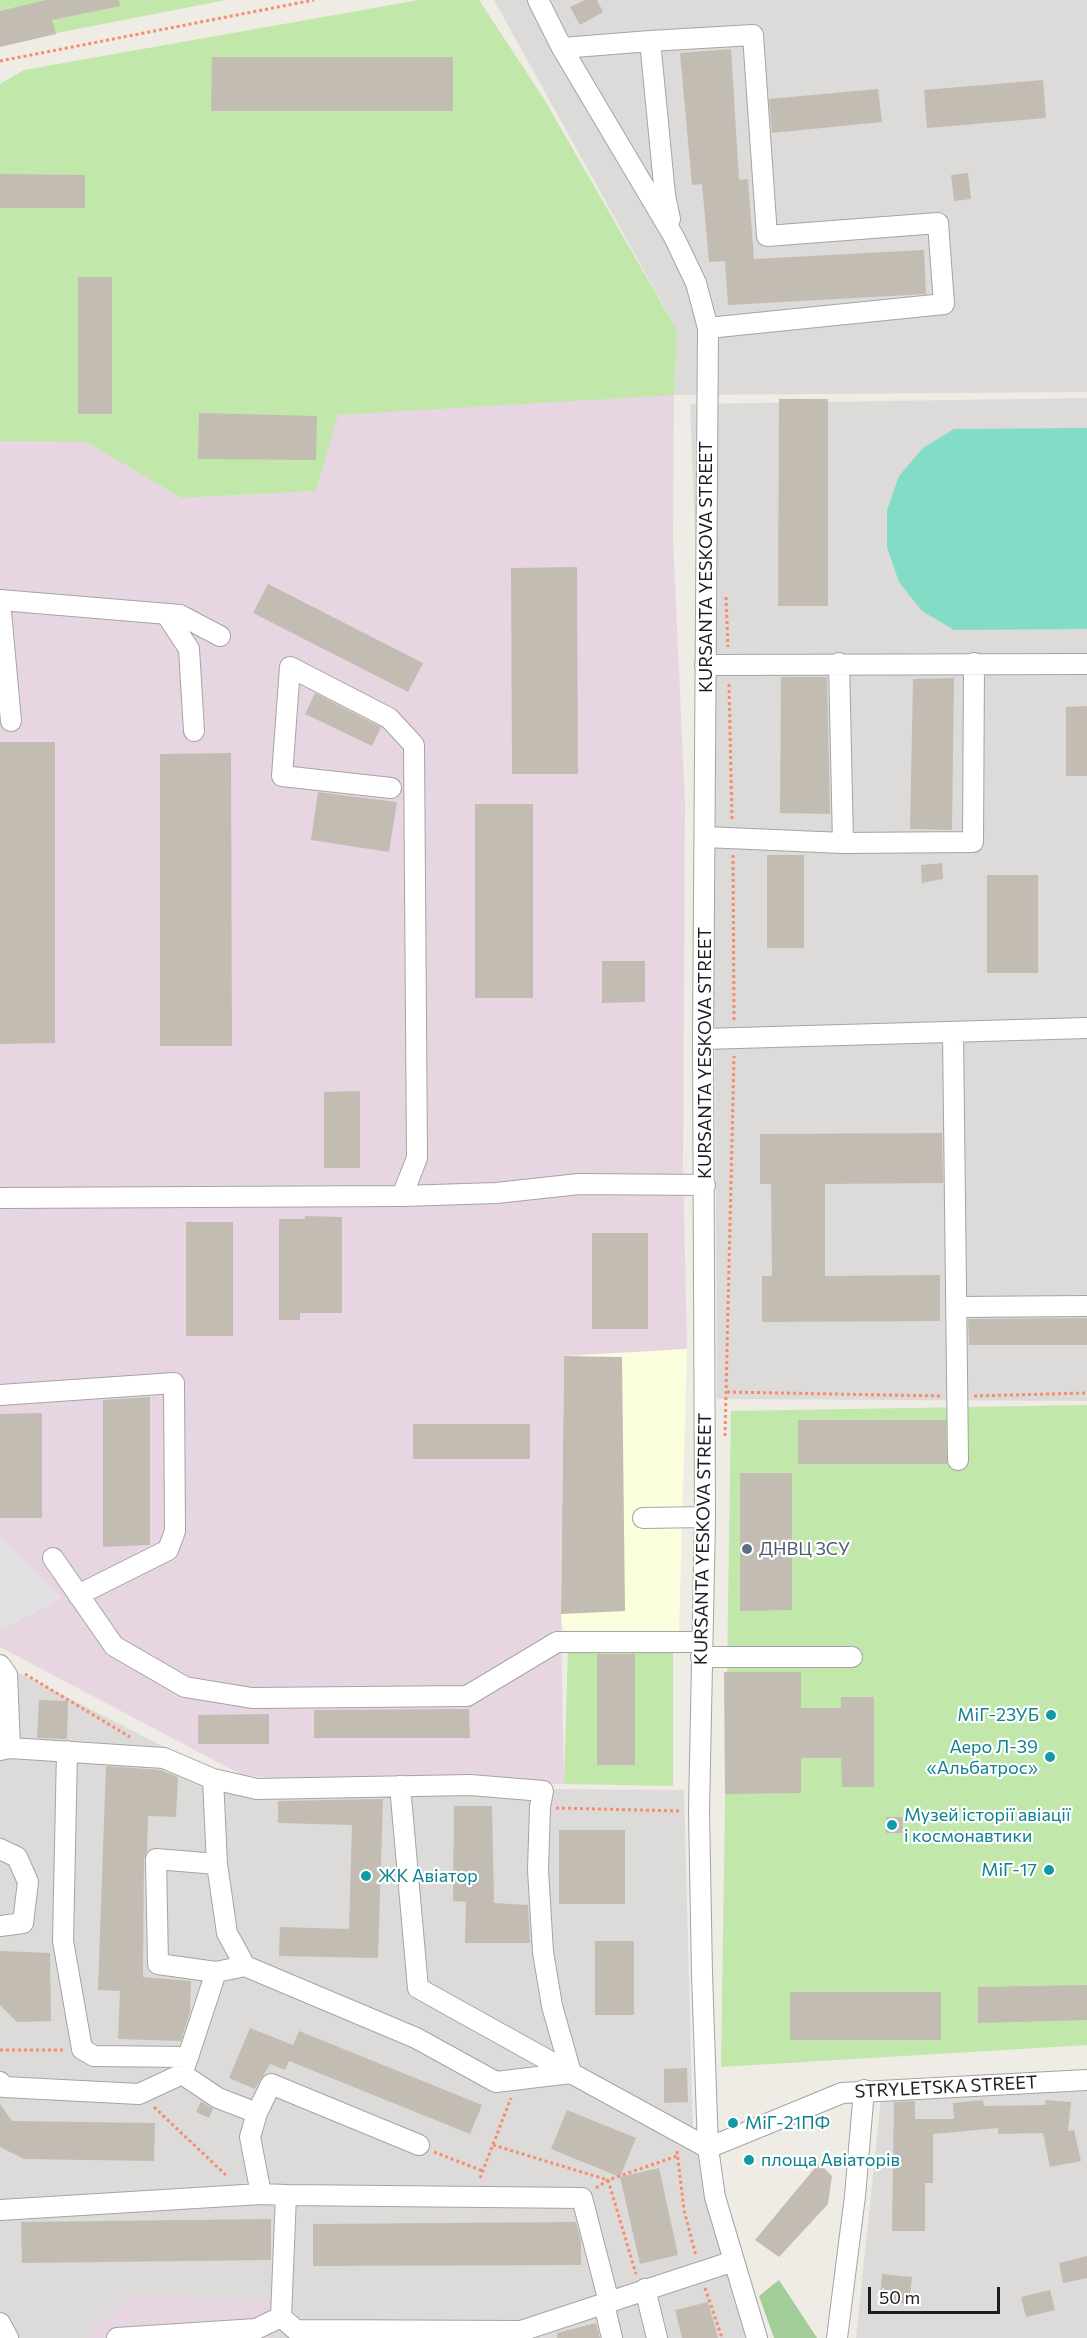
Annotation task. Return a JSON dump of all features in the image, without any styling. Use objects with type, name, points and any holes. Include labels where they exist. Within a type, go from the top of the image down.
[{"type":"street","name":"KURSANTA YESKOVA STREET","points":[[538,0],[562,48],[674,237],[696,283],[708,328],[703,1039],[705,1517],[699,1811],[708,2148],[715,2197],[757,2338]]},
{"type":"street","points":[[562,48],[753,35],[767,236],[938,223],[944,304],[708,328]]},
{"type":"street","points":[[650,41],[665,195],[674,237]]},
{"type":"street","points":[[11,721],[0,600],[180,615],[220,636]]},
{"type":"street","points":[[166,614],[189,649],[194,731]]},
{"type":"street","points":[[839,663],[843,843]]},
{"type":"street","points":[[705,837],[843,843],[973,842],[975,663]]},
{"type":"street","points":[[705,665],[1087,664]]},
{"type":"street","points":[[391,788],[282,776],[290,667],[389,718],[414,745],[417,1158],[402,1196]]},
{"type":"street","points":[[703,1039],[1087,1028]]},
{"type":"street","points":[[953,1032],[958,1460]]},
{"type":"street","points":[[0,1199],[402,1196],[496,1193],[579,1184],[705,1185]]},
{"type":"street","points":[[957,1306],[1087,1306]]},
{"type":"street","points":[[0,1395],[174,1383],[175,1531],[168,1550],[78,1595]]},
{"type":"street","points":[[643,1518],[705,1517]]},
{"type":"street","points":[[53,1558],[114,1646],[185,1687],[252,1698],[467,1696],[557,1641],[852,1658]]},
{"type":"street","points":[[0,1665],[7,1675],[5,1749],[164,1758],[213,1779],[257,1788],[470,1785],[543,1791],[540,1807],[538,1870],[543,1952],[552,2006],[571,2073]]},
{"type":"street","points":[[67,1751],[63,1941],[82,2049],[94,2055],[185,2066],[218,2098],[257,2112]]},
{"type":"street","points":[[213,1779],[217,1864],[227,1933],[246,1966]]},
{"type":"street","points":[[400,1786],[418,1988],[674,2132],[708,2148]]},
{"type":"street","points":[[0,1849],[17,1857],[28,1882],[23,1923],[0,1926]]},
{"type":"street","points":[[217,1864],[156,1860],[158,1964],[216,1972],[246,1966],[416,2038],[496,2082],[571,2073]]},
{"type":"street","points":[[0,2082],[4,2087],[139,2094],[185,2066],[216,1972]]},
{"type":"street","name":"STRYLETSKA STREET","points":[[708,2148],[842,2093],[864,2090],[1087,2080]]},
{"type":"street","points":[[254,2194],[250,2137],[257,2112],[271,2084],[419,2145]]},
{"type":"street","points":[[837,2338],[855,2196],[864,2090]]},
{"type":"street","points":[[0,2210],[254,2194],[582,2198],[612,2338]]},
{"type":"street","points":[[281,2317],[286,2195]]},
{"type":"street","points":[[281,2317],[296,2330],[521,2334],[643,2290],[734,2261]]},
{"type":"street","points":[[643,2290],[657,2338]]},
{"type":"street","points":[[117,2338],[256,2329],[281,2317]]},
{"type":"street","points":[[0,2323],[8,2338]]},
{"type":"path","points":[[0,62],[314,0]]},
{"type":"path","points":[[727,1392],[957,1396],[1087,1393]]},
{"type":"path","points":[[21,1672],[134,1739]]},
{"type":"path","points":[[540,1807],[699,1811]]},
{"type":"path","points":[[0,2050],[82,2049]]},
{"type":"path","points":[[473,2197],[518,2079]]},
{"type":"path","points":[[139,2094],[254,2194]]},
{"type":"path","points":[[674,2132],[684,2210],[700,2272],[722,2338]]},
{"type":"path","points":[[419,2145],[483,2171]]},
{"type":"path","points":[[493,2145],[608,2180],[677,2156]]},
{"type":"path","points":[[608,2180],[643,2290]]},
{"type":"shaded area","points":[[494,0],[1087,0],[1087,392],[674,395],[677,330]]},
{"type":"shaded area","points":[[647,394],[674,395],[673,539],[685,804],[683,1166],[687,1349],[564,1357],[561,1614],[564,1784],[322,1783],[242,1775],[0,1647],[0,1630],[61,1598],[0,1538],[0,441],[86,442],[181,498],[316,491],[337,415]]},
{"type":"shaded area","points":[[1087,398],[1087,1401],[717,1399],[715,1047],[690,404]]},
{"type":"shaded area","points":[[687,1349],[679,1635],[565,1642],[561,1614],[564,1356]]},
{"type":"shaded area","points":[[0,1538],[61,1598],[0,1630]]},
{"type":"shaded area","points":[[0,1663],[237,1784],[684,1790],[693,2130],[751,2338],[0,2338]]},
{"type":"shaded area","points":[[1087,2091],[1087,2338],[856,2338],[881,2098]]},
{"type":"shaded area","points":[[132,2296],[269,2301],[271,2338],[89,2338],[89,2333]]},
{"type":"green space","points":[[0,0],[226,0],[0,44]]},
{"type":"green space","points":[[419,0],[479,0],[544,99],[677,330],[674,395],[338,415],[316,491],[181,498],[86,442],[0,441],[0,84],[24,70]]},
{"type":"green space","points":[[1087,428],[1087,629],[954,630],[922,611],[899,582],[887,547],[887,510],[899,476],[923,448],[954,429]]},
{"type":"green space","points":[[1087,1405],[1087,2045],[721,2067],[731,1411]]},
{"type":"green space","points":[[568,1649],[673,1650],[673,1786],[564,1784]]},
{"type":"green space","points":[[779,2280],[817,2338],[774,2338],[759,2296]]},
{"type":"building","points":[[46,0],[119,0],[120,6],[52,20],[56,34],[0,47],[0,11]]},
{"type":"building","points":[[585,0],[597,0],[603,12],[580,25],[570,7]]},
{"type":"building","points":[[731,49],[739,180],[748,179],[754,259],[924,250],[926,294],[728,305],[725,261],[709,262],[702,184],[692,185],[680,53]]},
{"type":"building","points":[[212,57],[453,57],[453,111],[211,111]]},
{"type":"building","points":[[1043,80],[1046,118],[927,128],[924,90]]},
{"type":"building","points":[[878,89],[882,122],[772,133],[769,99]]},
{"type":"building","points":[[968,173],[971,199],[954,201],[951,175]]},
{"type":"building","points":[[0,174],[85,175],[85,208],[0,208]]},
{"type":"building","points":[[78,277],[112,277],[112,414],[78,414]]},
{"type":"building","points":[[779,399],[828,399],[828,606],[778,606]]},
{"type":"building","points":[[199,413],[317,416],[316,460],[198,459]]},
{"type":"building","points":[[577,567],[578,774],[512,774],[511,568]]},
{"type":"building","points":[[268,584],[423,663],[408,692],[253,613]]},
{"type":"building","points":[[781,677],[827,677],[830,814],[780,813]]},
{"type":"building","points":[[954,678],[952,830],[910,829],[913,679]]},
{"type":"building","points":[[315,693],[381,727],[372,746],[305,714]]},
{"type":"building","points":[[1087,706],[1087,776],[1066,776],[1066,707]]},
{"type":"building","points":[[0,742],[55,742],[55,1043],[0,1044]]},
{"type":"building","points":[[231,753],[232,1046],[160,1046],[160,754]]},
{"type":"building","points":[[318,792],[397,802],[389,852],[311,840]]},
{"type":"building","points":[[475,804],[533,804],[533,998],[475,998]]},
{"type":"building","points":[[767,855],[804,855],[804,948],[767,948]]},
{"type":"building","points":[[942,863],[943,879],[922,883],[921,865]]},
{"type":"building","points":[[987,875],[1038,875],[1038,973],[987,973]]},
{"type":"building","points":[[602,961],[645,961],[645,1002],[602,1003]]},
{"type":"building","points":[[360,1091],[360,1168],[324,1168],[324,1092]]},
{"type":"building","points":[[942,1133],[943,1183],[825,1184],[825,1276],[940,1275],[940,1321],[762,1322],[762,1276],[772,1276],[771,1184],[760,1184],[760,1134]]},
{"type":"building","points":[[305,1216],[342,1217],[342,1313],[300,1313],[300,1320],[279,1320],[279,1219],[305,1219]]},
{"type":"building","points":[[186,1222],[233,1222],[233,1336],[186,1336]]},
{"type":"building","points":[[592,1233],[648,1233],[648,1329],[592,1329]]},
{"type":"building","points":[[1087,1318],[1087,1345],[969,1345],[968,1319]]},
{"type":"building","points":[[564,1356],[622,1357],[625,1611],[561,1614]]},
{"type":"building","points":[[150,1397],[150,1545],[103,1547],[103,1400]]},
{"type":"building","points":[[42,1413],[42,1518],[0,1518],[0,1414]]},
{"type":"building","points":[[798,1420],[946,1420],[947,1464],[798,1464]]},
{"type":"building","points":[[413,1424],[530,1424],[530,1459],[413,1459]]},
{"type":"building","points":[[740,1473],[792,1473],[792,1610],[740,1611]]},
{"type":"building","points":[[597,1654],[635,1654],[635,1765],[597,1765]]},
{"type":"building","points":[[724,1672],[801,1672],[801,1708],[841,1708],[841,1697],[874,1697],[874,1787],[842,1787],[841,1758],[801,1758],[801,1793],[725,1794]]},
{"type":"building","points":[[39,1700],[68,1701],[67,1739],[37,1738]]},
{"type":"building","points":[[469,1709],[470,1738],[314,1738],[314,1710]]},
{"type":"building","points":[[269,1714],[269,1744],[198,1744],[198,1715]]},
{"type":"building","points":[[106,1766],[161,1770],[178,1777],[176,1817],[148,1816],[147,1851],[144,1859],[143,1977],[191,1981],[190,2012],[181,2041],[118,2039],[120,1991],[98,1990]]},
{"type":"building","name":"ЖК Авіатор","points":[[383,1799],[378,1958],[279,1956],[280,1927],[349,1929],[352,1825],[278,1823],[278,1801]]},
{"type":"building","points":[[454,1806],[492,1806],[494,1903],[528,1905],[530,1943],[465,1943],[466,1902],[453,1901]]},
{"type":"building","points":[[886,1817],[903,1817],[902,1833],[886,1833]]},
{"type":"building","points":[[559,1830],[625,1830],[625,1904],[559,1904]]},
{"type":"building","points":[[595,1941],[634,1941],[634,2015],[595,2015]]},
{"type":"building","points":[[0,1951],[50,1953],[51,2021],[17,2022],[0,2005]]},
{"type":"building","points":[[1087,1985],[1087,2020],[978,2023],[978,1987]]},
{"type":"building","points":[[790,1992],[941,1992],[941,2040],[790,2040]]},
{"type":"building","points":[[250,2028],[293,2045],[299,2031],[482,2105],[470,2134],[289,2061],[285,2070],[270,2064],[255,2089],[229,2078]]},
{"type":"building","points":[[687,2068],[688,2102],[664,2103],[664,2069]]},
{"type":"building","points":[[983,2100],[984,2106],[1045,2105],[1046,2100],[1071,2102],[1068,2131],[1074,2130],[1081,2161],[1050,2167],[1043,2133],[998,2134],[998,2128],[933,2134],[933,2183],[925,2183],[925,2231],[892,2231],[894,2102],[915,2101],[915,2119],[954,2119],[953,2103]]},
{"type":"building","points":[[201,2101],[213,2109],[209,2118],[196,2112]]},
{"type":"building","points":[[0,2104],[12,2121],[155,2123],[154,2161],[24,2159],[0,2147]]},
{"type":"building","points":[[567,2110],[636,2138],[620,2177],[551,2149]]},
{"type":"building","points":[[819,2163],[832,2176],[828,2204],[779,2257],[755,2240]]},
{"type":"building","points":[[659,2168],[678,2255],[640,2264],[620,2177]]},
{"type":"building","points":[[271,2219],[271,2260],[22,2263],[21,2222]]},
{"type":"building","points":[[576,2222],[581,2241],[581,2265],[313,2266],[313,2224]]},
{"type":"building","points":[[1087,2256],[1087,2278],[1063,2283],[1059,2263]]},
{"type":"building","points":[[882,2274],[912,2277],[909,2304],[880,2301]]},
{"type":"building","points":[[1050,2290],[1055,2310],[1026,2317],[1021,2297]]},
{"type":"building","points":[[708,2302],[718,2338],[682,2338],[675,2310]]},
{"type":"building","points":[[596,2323],[600,2338],[557,2338],[557,2333]]},
{"type":"place","name":"ДНВЦ ЗСУ","points":[[747,1549]]},
{"type":"place","name":"МіГ-23УБ","points":[[1051,1715]]},
{"type":"place","name":"Аеро Л-39 «Альбатрос»","points":[[1050,1757]]},
{"type":"place","name":"Музей історії авіації і космонавтики","points":[[892,1825]]},
{"type":"place","name":"МіГ-17","points":[[1049,1870]]},
{"type":"place","name":"ЖК Авіатор","points":[[366,1876]]},
{"type":"place","name":"МіГ-21ПФ","points":[[733,2123]]},
{"type":"place","name":"площа Авіаторів","points":[[749,2160]]}]
